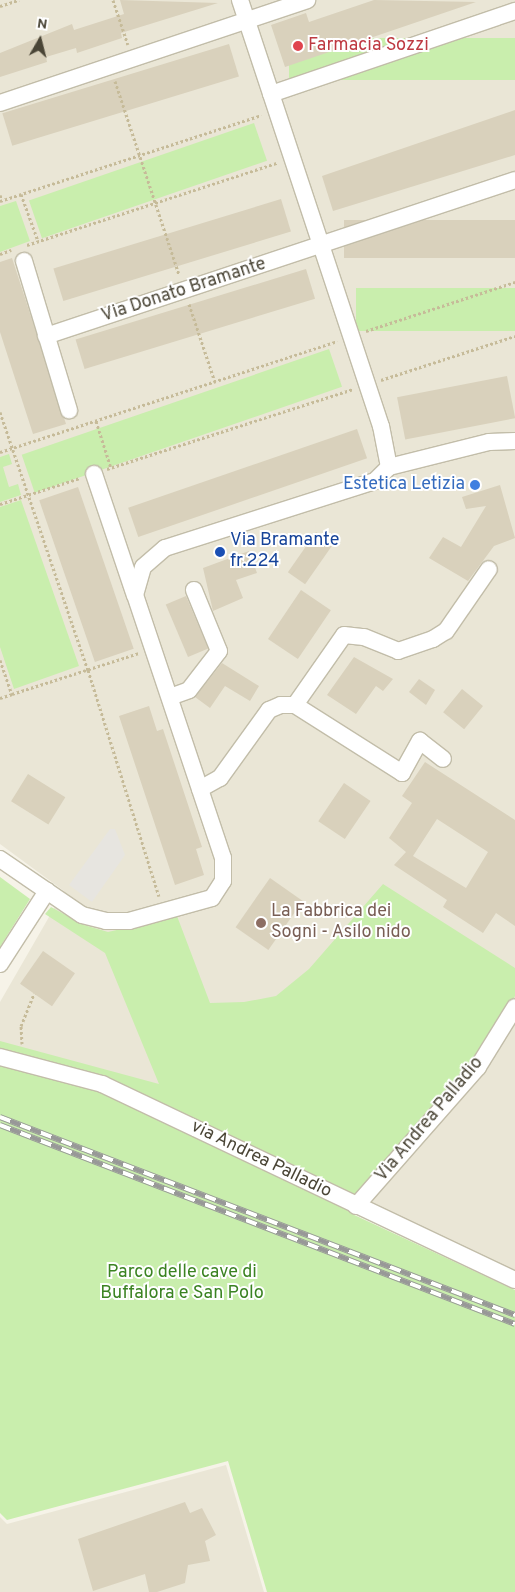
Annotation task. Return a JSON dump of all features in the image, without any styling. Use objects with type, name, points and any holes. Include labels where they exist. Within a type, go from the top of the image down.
[{"type":"street","points":[[240,0],[367,384],[389,467]]},
{"type":"street","points":[[0,103],[307,0]]},
{"type":"street","points":[[274,102],[515,11]]},
{"type":"street","name":"Via Donato Bramante","points":[[46,336],[322,246],[515,180]]},
{"type":"street","points":[[24,261],[69,410]]},
{"type":"street","points":[[134,595],[143,567],[165,548],[375,480],[389,467],[488,442],[515,441]]},
{"type":"street","points":[[0,859],[82,915],[106,922],[129,922],[212,898],[224,881],[223,858],[94,474]]},
{"type":"street","points":[[296,705],[344,634],[364,637],[398,651],[433,640],[446,631],[489,569]]},
{"type":"street","points":[[170,697],[189,690],[219,651],[194,590]]},
{"type":"street","points":[[200,789],[220,778],[269,710],[296,705],[402,773],[420,741],[443,759]]},
{"type":"street","points":[[0,964],[46,891]]},
{"type":"street","name":"Via Andrea Palladio","points":[[356,1206],[478,1066],[515,1007]]},
{"type":"street","name":"via Andrea Palladio","points":[[0,1058],[102,1084],[515,1280]]},
{"type":"path","points":[[0,6],[18,0]]},
{"type":"path","points":[[113,0],[132,59]]},
{"type":"path","points":[[110,66],[215,382]]},
{"type":"path","points":[[0,195],[1,200],[140,155],[274,102]]},
{"type":"path","points":[[0,254],[292,158]]},
{"type":"path","points":[[21,194],[38,241]]},
{"type":"path","points":[[0,452],[515,282]]},
{"type":"path","points":[[0,504],[515,336]]},
{"type":"path","points":[[0,412],[88,670],[164,912]]},
{"type":"path","points":[[96,420],[111,468]]},
{"type":"path","points":[[0,698],[154,648]]},
{"type":"path","points":[[0,660],[12,694]]},
{"type":"path","points":[[22,1044],[21,1026],[34,993]]},
{"type":"shaded area","points":[[0,0],[515,0],[515,1272],[0,1047],[0,1002],[64,891],[0,844]]},
{"type":"shaded area","points":[[110,829],[115,829],[125,855],[92,902],[69,885]]},
{"type":"shaded area","points":[[226,1465],[264,1592],[0,1592],[0,1517],[7,1524]]},
{"type":"green space","points":[[289,38],[515,38],[515,80],[289,80]]},
{"type":"green space","points":[[254,123],[267,161],[42,238],[29,200]]},
{"type":"green space","points":[[16,201],[30,241],[0,252],[0,206]]},
{"type":"green space","points":[[356,288],[515,288],[515,331],[356,331]]},
{"type":"green space","points":[[329,349],[342,387],[35,493],[22,455]]},
{"type":"green space","points":[[9,454],[12,464],[3,467],[9,487],[18,484],[21,495],[0,502],[0,457]]},
{"type":"green space","points":[[21,500],[79,666],[14,689],[0,647],[0,507]]},
{"type":"green space","points":[[0,877],[30,899],[0,947]]},
{"type":"green space","name":"Parco delle cave di Buffalora e San Polo","points":[[383,884],[515,968],[515,996],[476,1064],[350,1213],[515,1290],[515,1592],[267,1592],[228,1461],[7,1520],[0,1513],[0,1041],[159,1084],[105,953],[45,914],[51,907],[84,925],[108,932],[177,916],[210,1003],[244,1002],[276,996],[309,969]]},
{"type":"building","points":[[120,0],[218,3],[121,33],[122,38],[77,53],[76,48],[46,57],[47,62],[0,77],[0,53],[72,24],[74,30],[124,14]]},
{"type":"building","points":[[374,0],[476,2],[285,67],[271,25],[306,13],[309,22]]},
{"type":"building","points":[[229,44],[239,77],[12,146],[2,113]]},
{"type":"building","points":[[515,110],[515,155],[333,211],[322,176]]},
{"type":"building","points":[[281,199],[291,232],[63,301],[53,269]]},
{"type":"building","points":[[344,220],[515,220],[515,258],[344,258]]},
{"type":"building","points":[[12,258],[66,424],[33,434],[0,332],[0,262]]},
{"type":"building","points":[[306,269],[315,299],[85,369],[76,339]]},
{"type":"building","points":[[507,376],[515,418],[405,440],[397,397]]},
{"type":"building","points":[[357,429],[367,458],[138,537],[128,508]]},
{"type":"building","points":[[500,485],[515,538],[494,546],[468,581],[429,558],[443,537],[461,547],[486,506],[466,509],[462,497]]},
{"type":"building","points":[[78,487],[134,649],[95,662],[39,500]]},
{"type":"building","points":[[316,532],[333,544],[305,584],[288,572]]},
{"type":"building","points":[[249,551],[257,573],[236,580],[243,598],[213,611],[203,568]]},
{"type":"building","points":[[301,590],[331,610],[298,659],[268,639]]},
{"type":"building","points":[[186,596],[208,648],[188,657],[166,605]]},
{"type":"building","points":[[354,657],[393,679],[383,691],[376,686],[356,714],[327,695]]},
{"type":"building","points":[[222,663],[259,686],[250,701],[225,686],[210,708],[195,697]]},
{"type":"building","points":[[419,679],[435,690],[426,705],[409,692]]},
{"type":"building","points":[[462,689],[483,706],[464,729],[443,712]]},
{"type":"building","points":[[149,706],[157,731],[163,729],[202,847],[196,849],[204,875],[175,885],[119,716]]},
{"type":"building","points":[[425,762],[515,820],[515,926],[496,913],[483,933],[443,907],[447,900],[394,865],[406,852],[389,838],[412,803],[402,796]],"holes":[[[437,819],[488,852],[466,888],[413,856]]]},
{"type":"building","points":[[28,774],[65,797],[48,824],[11,801]]},
{"type":"building","points":[[344,783],[371,801],[345,839],[318,821]]},
{"type":"building","points":[[270,878],[303,901],[268,950],[236,927]]},
{"type":"building","points":[[43,951],[75,973],[52,1006],[20,984]]},
{"type":"building","points":[[185,1502],[190,1513],[202,1508],[216,1535],[205,1541],[210,1561],[188,1565],[185,1583],[157,1592],[149,1592],[145,1574],[93,1591],[78,1539]]},
{"type":"railway","points":[[0,1117],[515,1315]]},
{"type":"railway","points":[[0,1125],[515,1324]]},
{"type":"place","name":"Farmacia Sozzi","points":[[298,46]]},
{"type":"place","name":"Estetica Letizia","points":[[475,485]]},
{"type":"place","name":"Via Bramante fr.224","points":[[220,552]]},
{"type":"place","name":"La Fabbrica dei Sogni - Asilo nido","points":[[261,923]]}]
